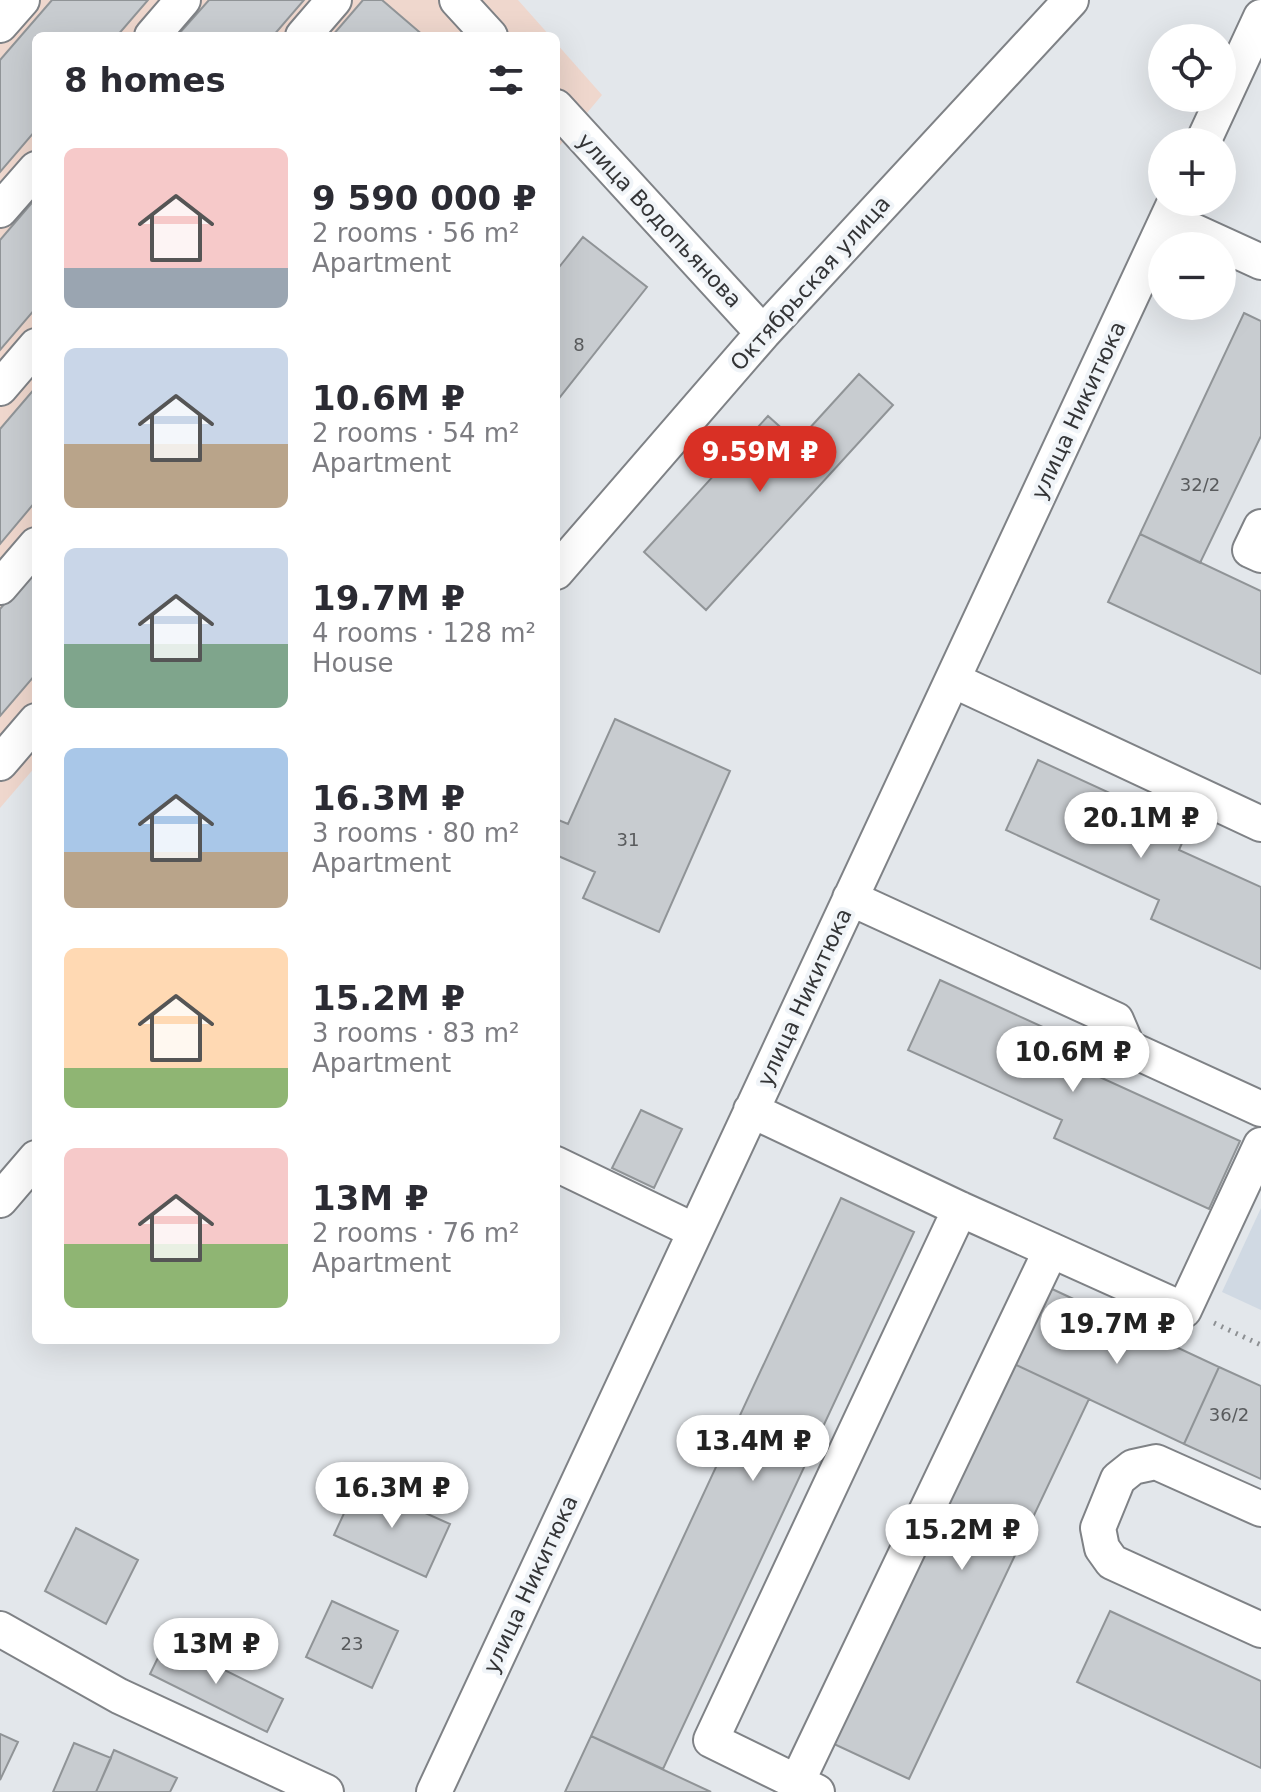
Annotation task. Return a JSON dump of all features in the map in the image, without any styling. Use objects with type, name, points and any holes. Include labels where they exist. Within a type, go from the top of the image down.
[{"type":"street","points":[[0,25],[22,0]]},
{"type":"street","points":[[155,32],[183,0]]},
{"type":"street","points":[[306,32],[334,0]]},
{"type":"street","points":[[457,0],[480,32]]},
{"type":"street","name":"Октябрьская улица","points":[[560,567],[763,333],[1071,0]]},
{"type":"street","points":[[1209,128],[1261,17]]},
{"type":"street","name":"улица Водопьянова","points":[[560,111],[763,333]]},
{"type":"street","points":[[0,210],[32,174]]},
{"type":"street","name":"улица Никитюка","points":[[434,1792],[1169,216]]},
{"type":"street","points":[[1180,216],[1261,262]]},
{"type":"street","points":[[0,388],[32,351]]},
{"type":"street","points":[[1261,527],[1250,550],[1261,555]]},
{"type":"street","points":[[0,587],[32,550]]},
{"type":"street","points":[[953,680],[1261,824]]},
{"type":"street","points":[[0,763],[32,726]]},
{"type":"street","points":[[850,898],[1116,1020],[1128,1048],[1261,1109]]},
{"type":"street","points":[[751,1110],[1184,1310],[1261,1145]]},
{"type":"street","points":[[0,1200],[32,1163]]},
{"type":"street","points":[[560,1166],[695,1231]]},
{"type":"street","points":[[960,1209],[711,1740],[807,1787],[1051,1250]]},
{"type":"street","points":[[1261,1509],[1156,1462],[1133,1467],[1118,1479],[1098,1528],[1102,1548],[1112,1562],[1261,1630]]},
{"type":"street","points":[[0,1629],[119,1696],[326,1792]]},
{"type":"path","points":[[1184,1310],[1261,1345]]},
{"type":"shaded area","points":[[0,0],[518,0],[546,32],[32,32],[32,771],[0,808]]},
{"type":"shaded area","points":[[560,48],[602,95],[560,145]]},
{"type":"shaded area","points":[[1261,1208],[1261,1310],[1222,1292]]},
{"type":"building","points":[[52,0],[148,0],[120,32],[32,32],[32,135],[0,172],[0,60]]},
{"type":"building","points":[[209,0],[304,0],[276,32],[181,32]]},
{"type":"building","points":[[363,0],[382,0],[419,32],[335,32]]},
{"type":"building","points":[[32,203],[32,313],[0,350],[0,240]]},
{"type":"building","points":[[583,237],[647,287],[560,397],[560,266]]},
{"type":"building","points":[[1244,313],[1261,321],[1261,436],[1200,563],[1140,534]]},
{"type":"building","points":[[859,374],[893,405],[706,610],[644,552],[768,416],[797,442]]},
{"type":"building","points":[[32,392],[32,506],[0,544],[0,429]]},
{"type":"building","points":[[1140,534],[1261,591],[1261,674],[1108,602]]},
{"type":"building","points":[[32,572],[32,679],[0,716],[0,609]]},
{"type":"building","points":[[615,719],[730,771],[659,932],[583,898],[595,872],[560,857],[560,821],[568,824]]},
{"type":"building","points":[[1038,760],[1188,829],[1179,850],[1261,887],[1261,969],[1151,919],[1159,900],[1006,830]]},
{"type":"building","points":[[940,980],[1091,1049],[1082,1069],[1240,1141],[1209,1209],[1054,1138],[1062,1120],[908,1050]]},
{"type":"building","points":[[641,1110],[682,1129],[654,1188],[612,1168]]},
{"type":"building","points":[[841,1198],[914,1232],[663,1769],[591,1736]]},
{"type":"building","points":[[1050,1288],[1219,1367],[1184,1444],[1014,1364]]},
{"type":"building","points":[[1014,1364],[1089,1399],[909,1779],[834,1744]]},
{"type":"building","points":[[1219,1367],[1261,1386],[1261,1479],[1184,1444]]},
{"type":"building","points":[[358,1483],[450,1524],[426,1577],[334,1535]]},
{"type":"building","points":[[76,1528],[138,1560],[106,1624],[45,1591]]},
{"type":"building","points":[[332,1601],[398,1631],[372,1688],[306,1657]]},
{"type":"building","points":[[1110,1611],[1261,1681],[1261,1768],[1077,1682]]},
{"type":"building","points":[[166,1641],[283,1699],[267,1732],[150,1674]]},
{"type":"building","points":[[0,1734],[18,1742],[0,1780]]},
{"type":"building","points":[[591,1736],[711,1792],[565,1792]]},
{"type":"building","points":[[74,1743],[111,1758],[96,1792],[53,1792]]},
{"type":"building","points":[[114,1750],[177,1778],[170,1792],[96,1792]]}]
